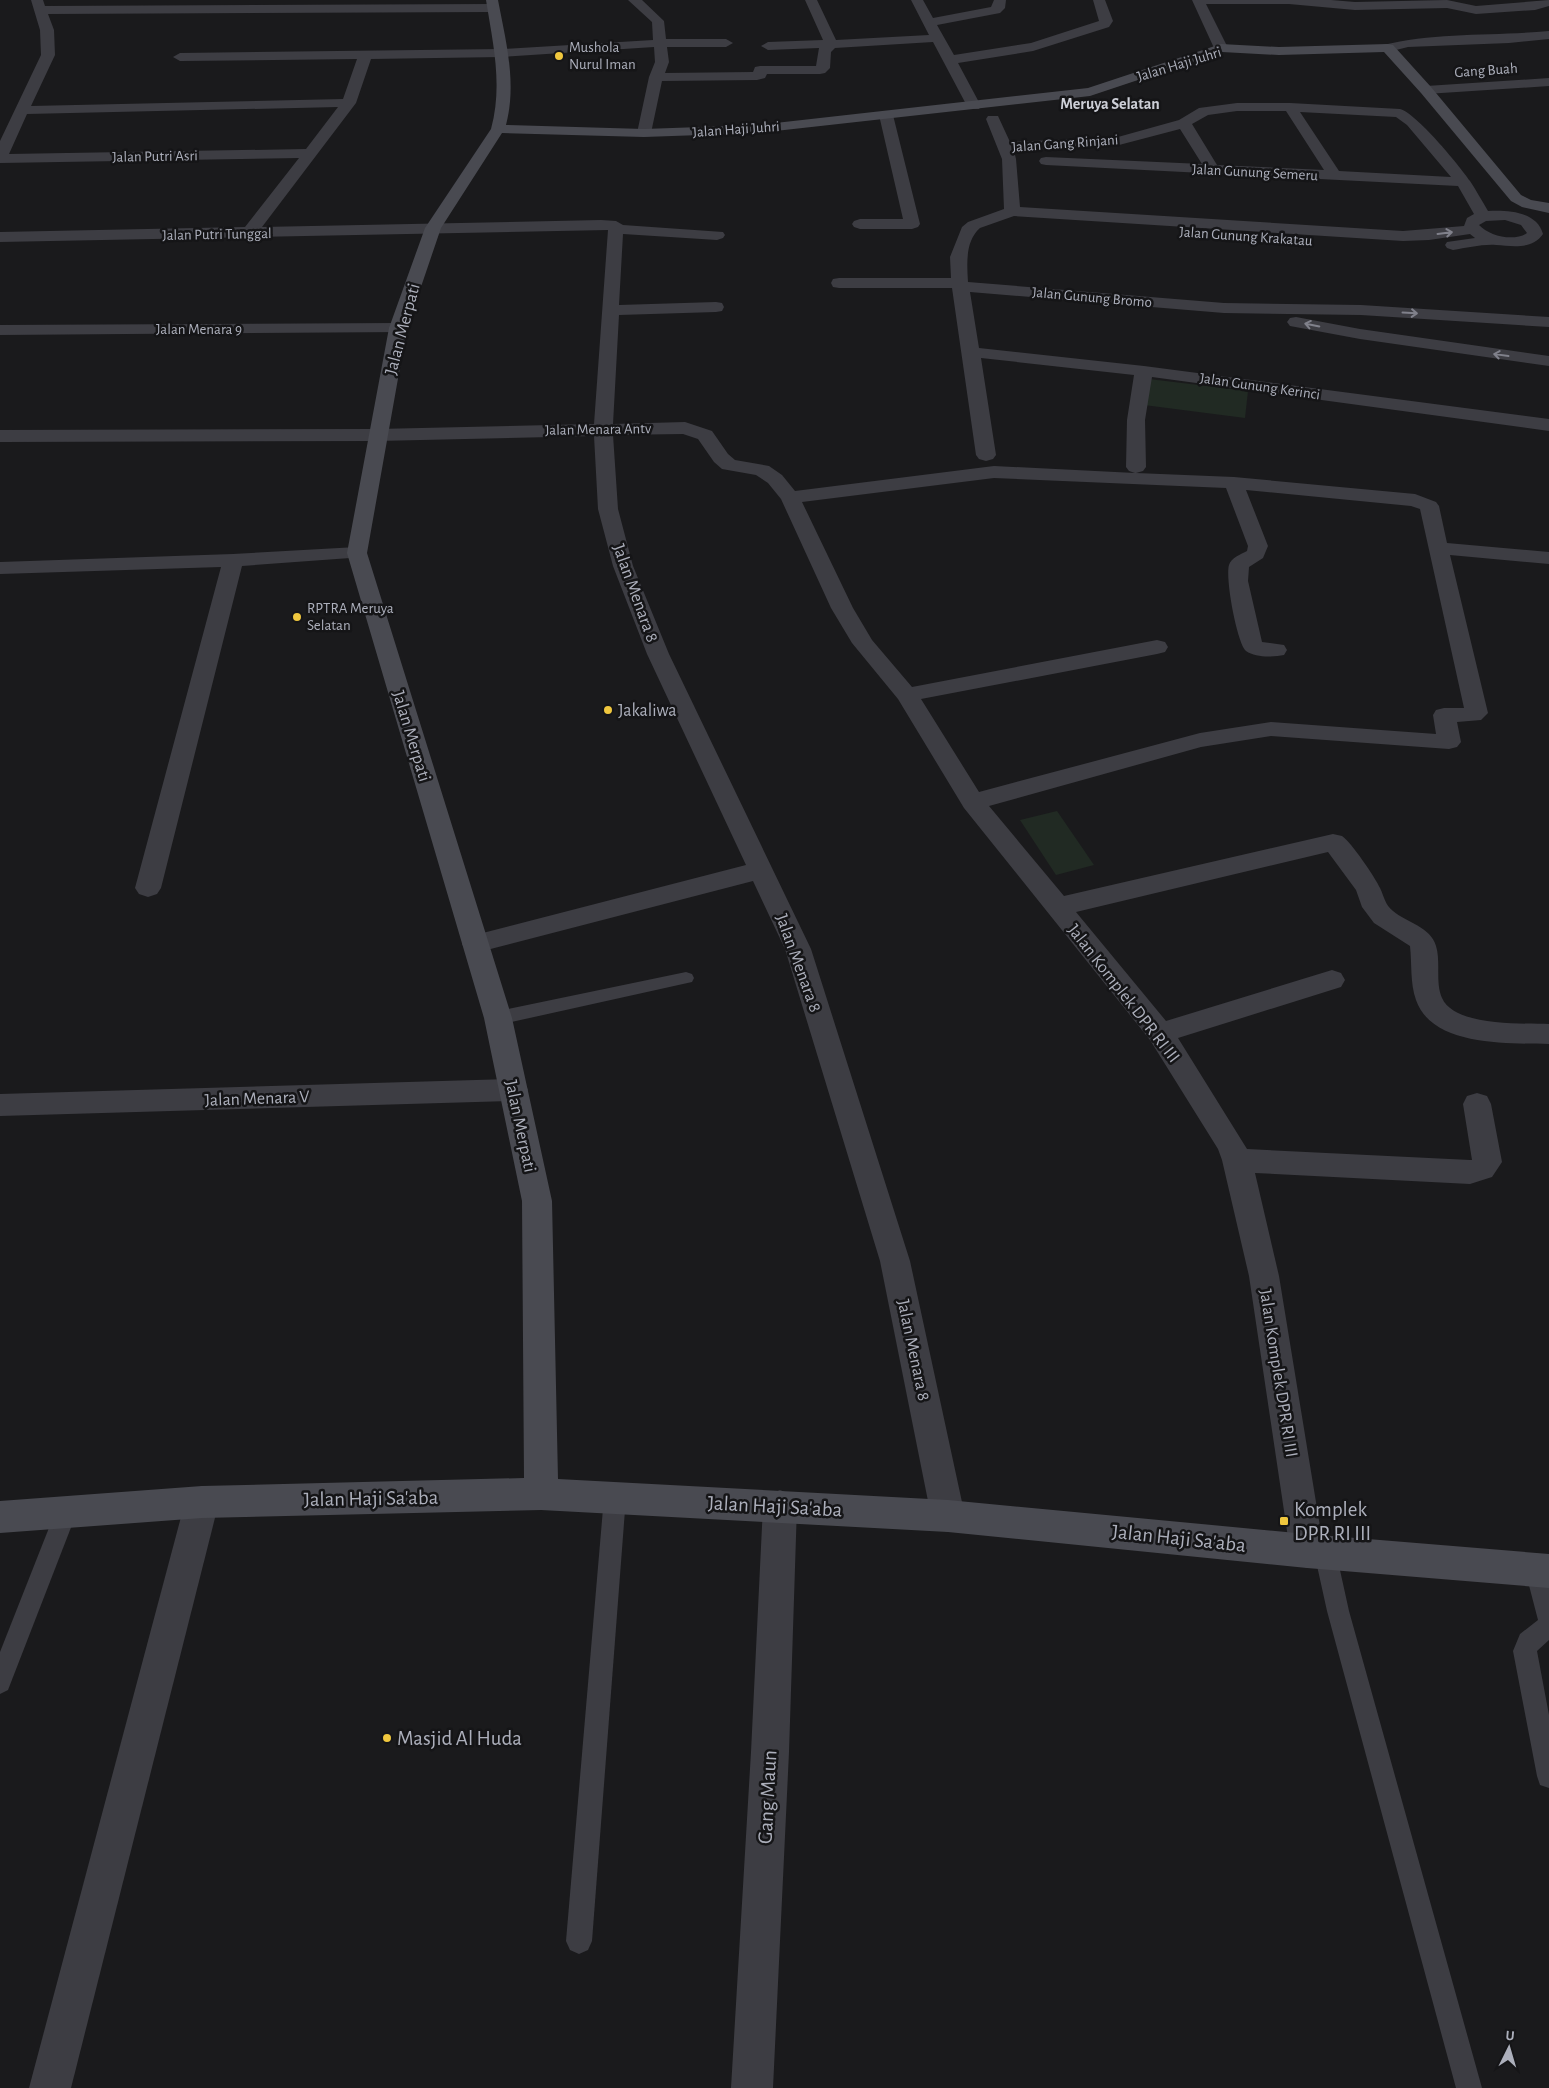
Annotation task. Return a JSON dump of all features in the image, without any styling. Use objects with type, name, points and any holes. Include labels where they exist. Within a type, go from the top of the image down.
[{"type":"street","points":[[634,0],[658,21],[662,62],[656,77],[644,133]]},
{"type":"street","points":[[810,0],[831,44]]},
{"type":"street","points":[[917,0],[974,106]]},
{"type":"street","points":[[930,22],[995,10],[1000,8],[1000,0]]},
{"type":"street","points":[[950,60],[1033,47],[1104,24],[1107,21],[1099,0]]},
{"type":"street","points":[[1221,48],[1198,0],[1297,1],[1355,6],[1447,4],[1476,10],[1535,6],[1549,2]]},
{"type":"street","points":[[0,158],[48,55],[47,30],[39,5],[492,4]]},
{"type":"street","name":"Jalan Merpati","points":[[492,4],[502,53],[506,98],[498,129],[433,228],[398,328],[377,435],[357,554],[498,1018],[537,1201],[541,1494]]},
{"type":"street","points":[[1476,10],[1495,39]]},
{"type":"street","points":[[1498,240],[1488,238],[1474,229],[1473,221],[1483,216],[1500,215],[1537,232],[1544,208],[1516,198],[1426,90],[1388,48],[1408,43],[1549,35]]},
{"type":"street","points":[[768,46],[939,38]]},
{"type":"street","points":[[180,57],[502,53],[701,41],[726,43]]},
{"type":"street","points":[[656,77],[757,76],[760,75],[760,70],[820,70],[823,68],[824,51],[831,44]]},
{"type":"street","name":"Jalan Haji Juhri","points":[[498,129],[644,133],[757,129],[1090,92],[1221,48],[1279,51],[1388,48]]},
{"type":"street","points":[[249,234],[349,103],[365,55]]},
{"type":"street","name":"Gang Buah","points":[[1426,90],[1549,82]]},
{"type":"street","points":[[22,110],[349,103]]},
{"type":"street","points":[[1290,107],[1335,176]]},
{"type":"street","name":"Jalan Gang Rinjani","points":[[1012,211],[1007,153],[1113,142],[1184,123],[1204,112],[1220,108],[1290,107],[1400,113],[1412,122],[1463,182]]},
{"type":"street","points":[[860,224],[912,224],[886,115]]},
{"type":"street","points":[[993,120],[1007,153]]},
{"type":"street","points":[[1184,123],[1212,169]]},
{"type":"street","name":"Jalan Putri Asri","points":[[0,158],[311,153]]},
{"type":"street","name":"Jalan Gunung Semeru","points":[[1007,153],[1212,169],[1463,182]]},
{"type":"street","points":[[1463,182],[1483,216]]},
{"type":"street","points":[[986,455],[960,285],[958,257],[968,230],[974,225],[1012,211]]},
{"type":"street","name":"Jalan Gunung Krakatau","points":[[1012,211],[1423,247],[1498,240],[1522,241],[1537,232]]},
{"type":"street","name":"Jalan Gunung Krakatau","points":[[992,219],[1256,232],[1403,236],[1429,235],[1474,229]]},
{"type":"street","name":"Jalan Putri Tunggal","points":[[0,237],[249,234],[601,225],[611,225],[617,229],[717,235]]},
{"type":"street","name":"Jalan Menara 8","points":[[617,229],[603,428],[608,509],[623,566],[658,654],[798,949],[895,1261],[948,1516]]},
{"type":"street","name":"Jalan Gunung Bromo","points":[[839,283],[960,285],[1224,308],[1361,310],[1549,322]]},
{"type":"street","points":[[612,310],[716,307]]},
{"type":"street","name":"Jalan Gunung Bromo","points":[[1224,308],[1360,334],[1549,362]]},
{"type":"street","points":[[1360,334],[1361,310]]},
{"type":"street","name":"Jalan Menara 9","points":[[0,330],[398,328]]},
{"type":"street","name":"Jalan Gunung Kerinci","points":[[970,352],[1144,370],[1549,425]]},
{"type":"street","points":[[1136,467],[1136,420],[1144,370]]},
{"type":"street","name":"Jalan Menara Antv","points":[[0,436],[377,435],[603,428],[685,428],[696,430],[705,435],[721,458],[730,465],[762,470],[775,479],[790,498]]},
{"type":"street","points":[[790,498],[994,472],[1234,483],[1415,500],[1429,506],[1476,713],[1473,716],[1444,715],[1449,742],[1271,729],[1200,740],[973,802]]},
{"type":"street","points":[[1234,483],[1258,546],[1256,554],[1239,564],[1238,570],[1238,581],[1252,645],[1258,649],[1276,650]]},
{"type":"street","name":"Jalan Komplek DPR RI III","points":[[790,498],[842,608],[863,643],[907,695],[973,802],[1160,1033],[1231,1145],[1237,1160],[1264,1276],[1316,1551]]},
{"type":"street","points":[[1438,548],[1549,558]]},
{"type":"street","points":[[0,568],[357,554]]},
{"type":"street","points":[[148,888],[233,560]]},
{"type":"street","points":[[907,695],[1157,647]]},
{"type":"street","points":[[1057,907],[1329,841],[1333,842],[1368,888],[1382,916],[1420,940],[1423,945],[1429,996],[1432,1006],[1439,1013],[1465,1027],[1481,1030],[1549,1034]]},
{"type":"street","points":[[475,944],[762,870]]},
{"type":"street","points":[[1160,1033],[1332,980]]},
{"type":"street","name":"Jalan Menara V","points":[[0,1105],[514,1090]]},
{"type":"street","points":[[1237,1160],[1470,1172],[1482,1169],[1487,1162],[1478,1104]]},
{"type":"street","name":"Jalan Haji Sa'aba","points":[[0,1517],[202,1502],[541,1494],[948,1516],[1543,1571]]},
{"type":"street","points":[[50,2088],[202,1502]]},
{"type":"street","name":"Gang Maun","points":[[752,2088],[780,1506]]},
{"type":"lane","points":[[498,1018],[686,978]]},
{"type":"lane","points":[[579,1940],[615,1497]]},
{"type":"lane","points":[[0,1682],[66,1512]]},
{"type":"lane","points":[[1316,1551],[1338,1612],[1469,2088]]},
{"type":"lane","points":[[1543,1571],[1549,1626],[1528,1642],[1525,1651],[1549,1776]]},
{"type":"shaded area","points":[[1149,379],[1248,391],[1245,418],[1144,405]]},
{"type":"shaded area","points":[[1057,811],[1094,865],[1056,875],[1020,820]]},
{"type":"place","name":"Mushola Nurul Iman","points":[[559,56]]},
{"type":"place","name":"RPTRA Meruya Selatan","points":[[297,617]]},
{"type":"place","name":"Jakaliwa","points":[[608,710]]},
{"type":"place","name":"Komplek DPR RI III","points":[[1284,1521]]},
{"type":"place","name":"Masjid Al Huda","points":[[387,1738]]},
{"type":"district","name":"Meruya Selatan","points":[[1110,103]]}]
